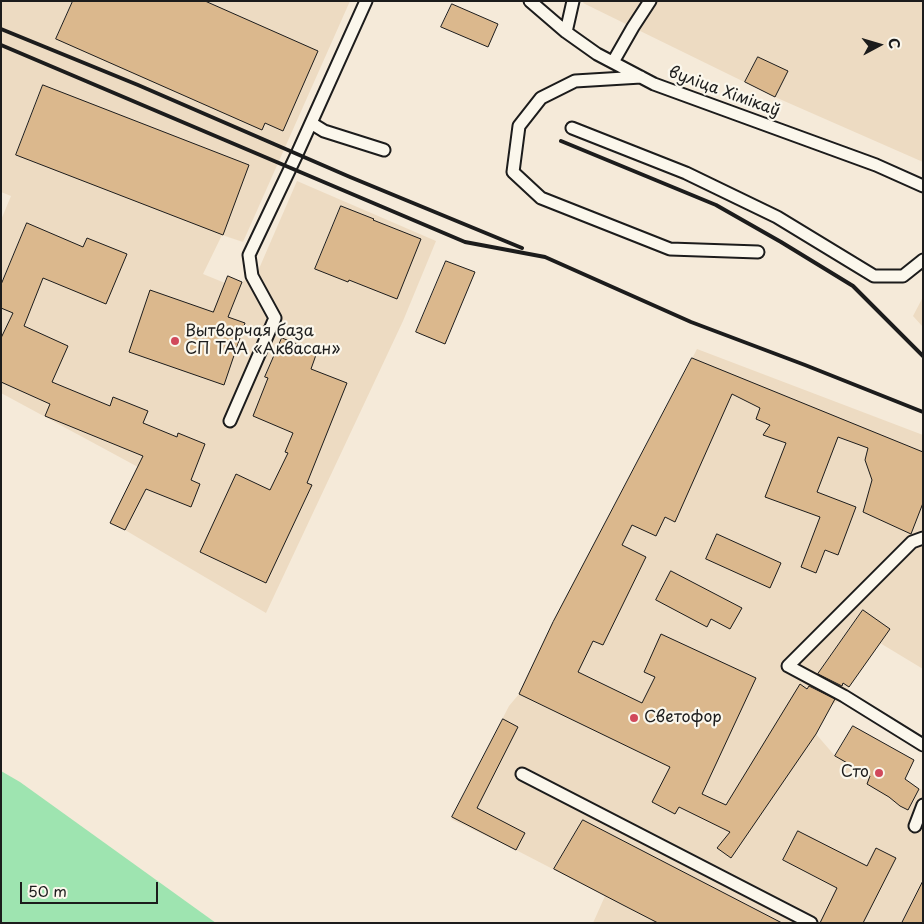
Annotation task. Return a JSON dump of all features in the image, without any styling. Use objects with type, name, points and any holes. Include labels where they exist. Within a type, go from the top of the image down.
[{"type":"lane","points":[[230,420],[275,318],[252,276],[249,255],[366,1]]},
{"type":"lane","name":"вуліца Хімікаў","points":[[530,1],[566,32],[596,54],[654,84],[876,165],[923,186]]},
{"type":"lane","points":[[566,32],[573,1]]},
{"type":"lane","points":[[613,62],[632,27],[650,1]]},
{"type":"lane","points":[[641,76],[575,81],[541,98],[519,126],[513,172],[541,198],[670,249],[758,252]]},
{"type":"lane","points":[[311,122],[324,131],[384,150]]},
{"type":"lane","points":[[572,128],[686,173],[752,205],[874,276],[903,276],[923,260]]},
{"type":"lane","points":[[923,538],[912,542],[788,666],[844,696],[923,745]]},
{"type":"lane","points":[[522,774],[811,923]]},
{"type":"lane","points":[[915,826],[923,805]]},
{"type":"shaded area","points":[[1,1],[350,1],[243,242],[222,235],[203,274],[225,283],[228,276],[242,282],[258,271],[297,181],[436,241],[403,321],[266,613],[110,523],[138,467],[1,393],[1,220],[11,196],[1,192]]},
{"type":"shaded area","points":[[584,1],[923,1],[923,162],[775,97],[583,3]]},
{"type":"shaded area","points":[[923,297],[923,327],[913,316]]},
{"type":"shaded area","points":[[697,349],[923,435],[923,669],[880,643],[844,696],[831,706],[816,734],[835,756],[853,726],[914,760],[905,779],[923,791],[923,923],[593,923],[605,896],[451,819],[509,706],[519,694],[553,622]]},
{"type":"green space","points":[[1,771],[20,782],[216,923],[1,923]]},
{"type":"building","points":[[73,1],[205,1],[318,51],[283,131],[265,123],[262,130],[56,39]]},
{"type":"building","points":[[452,4],[498,24],[488,47],[441,27]]},
{"type":"building","points":[[758,57],[788,71],[775,97],[745,82]]},
{"type":"building","points":[[43,85],[249,165],[223,235],[16,155]]},
{"type":"building","points":[[341,206],[421,239],[397,299],[315,269]]},
{"type":"building","points":[[27,223],[83,247],[87,238],[127,254],[106,304],[43,278],[24,326],[68,346],[52,382],[110,406],[113,397],[148,411],[143,423],[177,437],[178,433],[205,444],[191,480],[200,484],[191,507],[146,489],[125,530],[110,523],[143,456],[45,416],[50,404],[1,382],[1,338],[13,313],[1,308],[1,285]]},
{"type":"building","points":[[446,261],[475,272],[445,344],[416,332]]},
{"type":"building","points":[[228,276],[242,282],[228,317],[245,323],[224,385],[129,352],[150,290],[213,312]]},
{"type":"building","points":[[282,338],[317,352],[311,369],[347,383],[307,483],[312,485],[266,583],[200,552],[236,474],[270,490],[288,453],[285,452],[293,433],[253,416],[268,378],[265,377]]},
{"type":"building","points":[[692,358],[923,452],[923,503],[911,534],[863,512],[872,480],[865,460],[868,448],[838,437],[817,492],[856,507],[838,555],[825,550],[816,573],[801,567],[820,517],[765,497],[786,443],[763,435],[770,425],[756,419],[760,408],[732,394],[675,522],[665,517],[656,536],[632,525],[622,545],[646,557],[603,645],[593,641],[578,672],[642,703],[655,677],[644,672],[661,634],[756,678],[702,794],[726,805],[800,684],[807,689],[809,686],[835,699],[816,734],[731,858],[717,848],[730,832],[679,807],[675,814],[652,802],[670,767],[519,694],[553,622]]},
{"type":"building","points":[[717,534],[781,563],[770,588],[706,559]]},
{"type":"building","points":[[671,571],[742,608],[730,629],[711,619],[707,627],[656,600]]},
{"type":"building","points":[[863,610],[890,629],[849,687],[843,683],[842,686],[818,674]]},
{"type":"building","points":[[503,719],[518,727],[477,808],[525,833],[516,850],[452,817]]},
{"type":"building","points":[[853,726],[914,760],[905,779],[919,789],[908,810],[867,784],[870,776],[835,756]]},
{"type":"building","points":[[583,820],[782,923],[658,923],[623,905],[554,869]]},
{"type":"building","points":[[798,831],[867,866],[876,848],[896,858],[863,923],[820,923],[837,888],[783,860]]},
{"type":"building","points":[[923,881],[923,923],[902,923]]},
{"type":"railway","points":[[1,29],[522,248]]},
{"type":"railway","points":[[1,45],[465,242],[545,257],[691,322],[923,412]]},
{"type":"railway","points":[[561,141],[716,205],[781,242],[853,286],[923,356]]},
{"type":"place","name":"Вытворчая база СП ТАА «Аквасан»","points":[[175,341]]},
{"type":"place","name":"Светофор","points":[[634,718]]},
{"type":"place","name":"Сто","points":[[879,773]]}]
